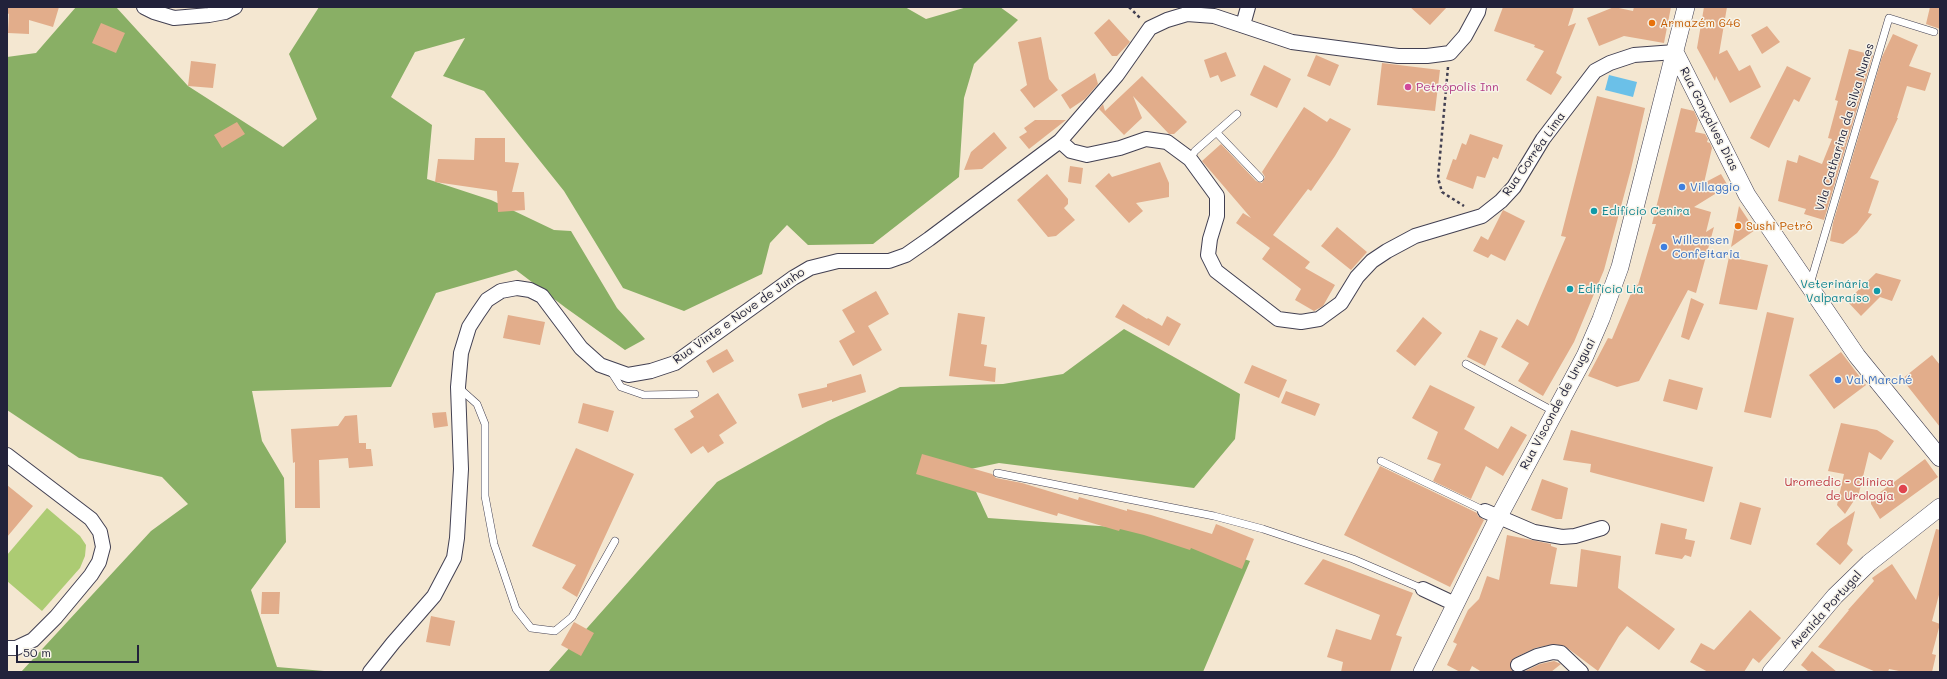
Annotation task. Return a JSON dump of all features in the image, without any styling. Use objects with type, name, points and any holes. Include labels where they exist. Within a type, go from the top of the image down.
[{"type":"street","points":[[144,7],[154,12],[174,18],[209,15],[225,12],[234,7]]},
{"type":"street","points":[[1242,25],[1248,7]]},
{"type":"street","points":[[1450,52],[1465,36],[1478,12],[1479,7]]},
{"type":"street","name":"Rua Visconde de Uruguai","points":[[1422,672],[1456,604],[1492,515],[1555,412],[1585,356],[1620,267],[1686,7]]},
{"type":"street","name":"Rua Vinte e Nove de Junho","points":[[370,672],[434,596],[454,558],[457,538],[461,469],[458,387],[461,353],[469,327],[487,300],[501,291],[517,288],[530,290],[542,296],[581,348],[600,365],[628,375],[651,371],[675,363],[793,278],[810,268],[838,261],[889,261],[906,255],[956,220],[1060,141],[1117,75],[1150,28],[1187,10],[1214,16],[1292,42],[1398,56],[1427,56],[1450,52]]},
{"type":"street","name":"Rua Corrêa Lima","points":[[1060,141],[1071,151],[1087,156],[1120,148],[1146,139],[1167,142],[1190,159],[1217,196],[1217,216],[1210,238],[1208,255],[1216,271],[1278,319],[1301,322],[1319,319],[1341,303],[1357,277],[1372,261],[1387,251],[1415,236],[1482,216],[1501,201],[1514,187],[1543,140],[1595,71],[1610,63],[1634,55],[1675,52]]},
{"type":"street","name":"Rua Gonçalves Dias","points":[[1675,52],[1747,195],[1808,288],[1857,356],[1940,458]]},
{"type":"street","points":[[7,455],[92,519],[100,532],[103,547],[99,562],[91,575],[56,617],[33,640],[16,648],[7,648]]},
{"type":"street","name":"Avenida Portugal","points":[[1771,672],[1835,596],[1869,563],[1940,507]]},
{"type":"street","points":[[1492,515],[1534,532],[1562,537],[1575,536],[1602,528]]},
{"type":"street","points":[[1423,590],[1456,604]]},
{"type":"street","points":[[1518,665],[1537,656],[1554,652],[1561,653],[1581,672]]},
{"type":"lane","name":"Vila Catharina da Silva Nunes","points":[[1808,288],[1889,18],[1934,32]]},
{"type":"lane","points":[[1190,159],[1195,152],[1238,114]]},
{"type":"lane","points":[[1217,133],[1260,178]]},
{"type":"lane","points":[[1466,364],[1555,412]]},
{"type":"lane","points":[[609,368],[621,387],[644,396],[695,394]]},
{"type":"lane","points":[[458,387],[477,404],[485,424],[484,496],[494,544],[516,609],[531,628],[555,631],[572,616],[615,542]]},
{"type":"lane","points":[[1381,461],[1492,515]]},
{"type":"lane","points":[[997,473],[1214,516],[1263,529],[1353,559],[1423,590]]},
{"type":"path","points":[[1450,52],[1438,178],[1442,192],[1482,216]]},
{"type":"green space","points":[[76,7],[116,7],[188,86],[283,147],[317,119],[289,54],[319,7],[905,7],[926,19],[967,7],[1000,7],[1018,20],[974,64],[964,98],[959,177],[873,244],[808,245],[787,225],[770,243],[762,274],[684,311],[623,288],[564,191],[484,91],[443,76],[465,38],[415,52],[391,97],[432,125],[427,179],[491,200],[554,230],[571,231],[617,308],[645,339],[625,350],[516,270],[436,293],[391,387],[252,391],[262,441],[284,478],[286,542],[251,590],[277,667],[336,672],[21,672],[151,531],[188,504],[162,477],[79,458],[7,410],[7,57],[36,53]]},
{"type":"green space","points":[[1124,329],[1240,394],[1235,439],[1194,488],[999,463],[966,470],[988,518],[1155,530],[1250,561],[1203,672],[548,672],[717,482],[828,421],[900,387],[1003,384],[1063,374]]},
{"type":"green space","points":[[47,508],[80,536],[86,545],[85,556],[80,568],[42,611],[7,581],[7,555]]},
{"type":"water","points":[[1609,75],[1637,82],[1633,97],[1605,90]]},
{"type":"building","points":[[7,7],[59,7],[53,27],[29,20],[29,34],[8,33],[9,14],[7,13]]},
{"type":"building","points":[[1410,7],[1447,7],[1430,25]]},
{"type":"building","points":[[1503,7],[1574,7],[1568,26],[1576,23],[1556,73],[1562,77],[1551,95],[1526,80],[1544,51],[1534,47],[1535,45],[1494,31]]},
{"type":"building","points":[[1614,7],[1633,11],[1634,7],[1671,7],[1664,43],[1624,36],[1599,46],[1587,18]]},
{"type":"building","points":[[1704,7],[1727,7],[1719,54],[1727,50],[1739,71],[1750,65],[1761,87],[1730,103],[1716,76],[1715,81],[1697,48]]},
{"type":"building","points":[[1930,7],[1940,7],[1940,29],[1926,24]]},
{"type":"building","points":[[1109,19],[1130,42],[1117,56],[1112,56],[1094,33]]},
{"type":"building","points":[[101,23],[125,33],[116,53],[92,43]]},
{"type":"building","points":[[1767,26],[1780,42],[1762,54],[1751,35]]},
{"type":"building","points":[[1893,34],[1918,45],[1909,66],[1931,73],[1925,91],[1907,86],[1898,118],[1870,178],[1879,181],[1868,213],[1872,214],[1857,233],[1843,244],[1830,241],[1833,223],[1882,57]]},
{"type":"building","points":[[1041,37],[1049,79],[1058,90],[1034,108],[1020,90],[1027,85],[1018,42]]},
{"type":"building","points":[[1849,49],[1873,55],[1824,220],[1804,214],[1806,209],[1778,201],[1787,160],[1797,163],[1799,155],[1822,164],[1832,139],[1828,138],[1838,101],[1835,100]]},
{"type":"building","points":[[1226,52],[1236,76],[1221,82],[1218,75],[1210,78],[1204,60]]},
{"type":"building","points":[[1316,55],[1339,65],[1330,86],[1307,76]]},
{"type":"building","points":[[191,61],[216,64],[213,88],[188,86]]},
{"type":"building","name":"Petrópolis Inn","points":[[1382,63],[1440,70],[1435,111],[1377,105]]},
{"type":"building","points":[[1264,65],[1291,79],[1277,108],[1250,95]]},
{"type":"building","points":[[1787,66],[1811,78],[1799,102],[1794,99],[1769,148],[1750,138]]},
{"type":"building","points":[[1095,73],[1098,84],[1085,99],[1070,109],[1061,95]]},
{"type":"building","points":[[1142,76],[1187,122],[1174,134],[1169,134],[1133,96],[1142,118],[1124,135],[1099,109],[1103,104],[1105,111]]},
{"type":"building","points":[[1597,96],[1645,108],[1631,169],[1604,270],[1574,342],[1543,396],[1518,381],[1529,363],[1501,347],[1517,319],[1528,326],[1566,237],[1561,236]]},
{"type":"building","points":[[1304,107],[1327,122],[1330,118],[1351,129],[1311,191],[1308,189],[1273,235],[1310,262],[1305,268],[1335,285],[1323,306],[1314,311],[1295,300],[1301,289],[1262,259],[1270,248],[1236,223],[1243,213],[1251,218],[1202,161],[1221,144],[1256,181],[1262,183],[1265,177],[1262,172]]},
{"type":"building","points":[[1681,108],[1694,111],[1698,120],[1695,132],[1705,134],[1708,139],[1707,142],[1710,143],[1712,148],[1704,183],[1721,174],[1728,186],[1694,207],[1711,212],[1706,232],[1714,227],[1696,293],[1688,290],[1639,381],[1617,387],[1588,376],[1608,338],[1612,339],[1635,284],[1638,285],[1656,224],[1652,224]]},
{"type":"building","points":[[1035,120],[1066,120],[1029,149],[1019,137],[1027,132],[1024,128]]},
{"type":"building","points":[[237,122],[245,134],[222,148],[214,135]]},
{"type":"building","points":[[994,132],[1007,148],[982,169],[964,170],[971,152]]},
{"type":"building","points":[[1470,134],[1503,145],[1498,159],[1493,157],[1485,178],[1477,176],[1473,189],[1446,179],[1453,159],[1456,160],[1462,143],[1466,145]]},
{"type":"building","points":[[475,138],[505,138],[505,162],[519,163],[512,192],[524,192],[525,210],[498,212],[497,191],[435,182],[438,159],[474,160]]},
{"type":"building","points":[[1160,162],[1169,183],[1169,197],[1136,203],[1143,211],[1129,223],[1095,186],[1109,173],[1112,177]]},
{"type":"building","points":[[1070,166],[1083,168],[1081,184],[1068,182]]},
{"type":"building","points":[[1047,174],[1068,199],[1068,204],[1064,208],[1075,220],[1056,236],[1048,237],[1017,200]]},
{"type":"building","name":"Sushi Petrô","points":[[1739,206],[1755,230],[1731,247]]},
{"type":"building","points":[[1503,210],[1525,221],[1505,261],[1491,254],[1488,258],[1473,251],[1481,236],[1488,240]]},
{"type":"building","points":[[1337,227],[1367,252],[1351,270],[1321,246]]},
{"type":"building","points":[[1729,257],[1768,265],[1757,310],[1719,304]]},
{"type":"building","name":"Veterinária Valparaíso","points":[[1876,273],[1901,280],[1892,301],[1880,297],[1861,316],[1847,301]]},
{"type":"building","points":[[876,291],[889,314],[868,326],[882,350],[853,366],[839,341],[855,332],[842,310]]},
{"type":"building","points":[[1691,298],[1704,304],[1689,340],[1681,337]]},
{"type":"building","points":[[1123,304],[1147,319],[1148,318],[1162,326],[1167,316],[1181,324],[1169,346],[1115,317]]},
{"type":"building","points":[[1767,312],[1794,318],[1771,418],[1744,412]]},
{"type":"building","points":[[958,313],[985,317],[981,344],[987,345],[984,366],[996,368],[995,382],[949,376]]},
{"type":"building","points":[[508,315],[545,322],[540,345],[503,338]]},
{"type":"building","points":[[1423,317],[1442,333],[1415,366],[1396,351]]},
{"type":"building","points":[[1480,330],[1498,338],[1485,366],[1467,357]]},
{"type":"building","points":[[727,349],[734,361],[713,373],[706,361]]},
{"type":"building","name":"Val Marché","points":[[1841,352],[1866,385],[1834,409],[1809,375]]},
{"type":"building","points":[[1932,355],[1940,365],[1940,427],[1902,379]]},
{"type":"building","points":[[1252,365],[1287,380],[1279,398],[1244,383]]},
{"type":"building","points":[[861,374],[866,392],[832,402],[832,400],[802,408],[798,394],[827,387],[827,384]]},
{"type":"building","points":[[1669,379],[1703,388],[1697,410],[1663,401]]},
{"type":"building","points":[[1430,385],[1475,407],[1464,429],[1498,449],[1511,426],[1527,435],[1503,476],[1486,466],[1471,499],[1433,481],[1441,464],[1427,459],[1438,432],[1412,418]]},
{"type":"building","points":[[1286,391],[1320,404],[1315,416],[1281,403]]},
{"type":"building","points":[[718,393],[737,423],[719,435],[724,443],[708,453],[703,446],[691,454],[674,429],[694,417],[690,411]]},
{"type":"building","points":[[583,403],[614,411],[608,432],[578,423]]},
{"type":"building","points":[[446,412],[448,426],[434,428],[432,413]]},
{"type":"building","points":[[357,415],[359,443],[366,443],[366,449],[371,449],[373,466],[349,468],[348,458],[319,460],[320,508],[295,508],[295,462],[293,463],[291,429],[338,426],[345,416]]},
{"type":"building","points":[[1841,423],[1877,430],[1894,441],[1881,460],[1869,452],[1859,493],[1845,514],[1837,505],[1844,474],[1828,471]]},
{"type":"building","points":[[1571,430],[1713,467],[1704,502],[1590,472],[1591,464],[1563,460]]},
{"type":"building","points":[[576,448],[634,474],[577,597],[562,588],[576,565],[532,546]]},
{"type":"building","points":[[922,454],[992,474],[996,478],[1022,483],[1078,500],[1079,497],[1127,511],[1127,509],[1151,515],[1212,534],[1216,524],[1254,539],[1242,569],[1191,548],[1190,550],[1144,535],[1120,529],[1119,531],[1058,513],[1057,516],[916,474]]},
{"type":"building","name":"Uromedic - Clínica de Urologia","points":[[1925,459],[1938,477],[1880,519],[1871,504],[1871,499]]},
{"type":"building","points":[[1380,466],[1477,513],[1478,516],[1484,520],[1450,587],[1344,535]]},
{"type":"building","points":[[1542,479],[1568,488],[1562,519],[1556,519],[1531,510]]},
{"type":"building","points":[[7,485],[33,506],[7,537]]},
{"type":"building","points":[[1740,502],[1761,508],[1751,545],[1730,539]]},
{"type":"building","points":[[1855,511],[1847,544],[1853,550],[1840,565],[1816,544],[1830,529]]},
{"type":"building","points":[[1661,523],[1687,529],[1685,539],[1695,541],[1691,557],[1685,555],[1682,559],[1655,554]]},
{"type":"building","points":[[1936,529],[1940,530],[1940,591],[1932,621],[1940,624],[1932,654],[1936,655],[1932,672],[1904,672],[1889,669],[1888,672],[1876,672],[1818,647],[1874,581],[1872,578],[1892,564],[1916,600]]},
{"type":"building","points":[[1507,535],[1551,544],[1551,546],[1557,548],[1550,584],[1577,587],[1581,549],[1621,556],[1618,588],[1675,629],[1659,650],[1627,626],[1619,636],[1598,671],[1566,647],[1554,644],[1535,648],[1514,658],[1510,665],[1513,672],[1482,672],[1472,666],[1469,672],[1460,672],[1447,665],[1457,644],[1453,642],[1468,610],[1479,599],[1487,576],[1499,580]]},
{"type":"building","points":[[1323,559],[1413,593],[1396,635],[1402,637],[1390,672],[1341,672],[1343,662],[1327,657],[1336,629],[1371,640],[1380,615],[1304,584]]},
{"type":"building","points":[[262,592],[280,592],[279,614],[261,614]]},
{"type":"building","points":[[1750,610],[1781,638],[1759,663],[1753,658],[1744,672],[1708,672],[1690,662],[1701,643],[1714,650]]},
{"type":"building","points":[[431,616],[455,621],[450,646],[426,642]]},
{"type":"building","points":[[574,622],[594,633],[581,656],[561,645]]},
{"type":"building","points":[[1812,651],[1837,672],[1809,672],[1801,665]]},
{"type":"building","points":[[1554,661],[1561,664],[1551,672],[1523,672],[1540,664]]},
{"type":"place","name":"Armazém 646","points":[[1652,23]]},
{"type":"place","name":"Petrópolis Inn","points":[[1408,87]]},
{"type":"place","name":"Villaggio","points":[[1682,187]]},
{"type":"place","name":"Edifício Cenira","points":[[1594,211]]},
{"type":"place","name":"Sushi Petrô","points":[[1738,226]]},
{"type":"place","name":"Willemsen Confeitaria","points":[[1664,247]]},
{"type":"place","name":"Edifício Lia","points":[[1570,289]]},
{"type":"place","name":"Veterinária Valparaíso","points":[[1877,291]]},
{"type":"place","name":"Val Marché","points":[[1838,380]]},
{"type":"place","name":"Uromedic - Clínica de Urologia","points":[[1903,489]]}]
